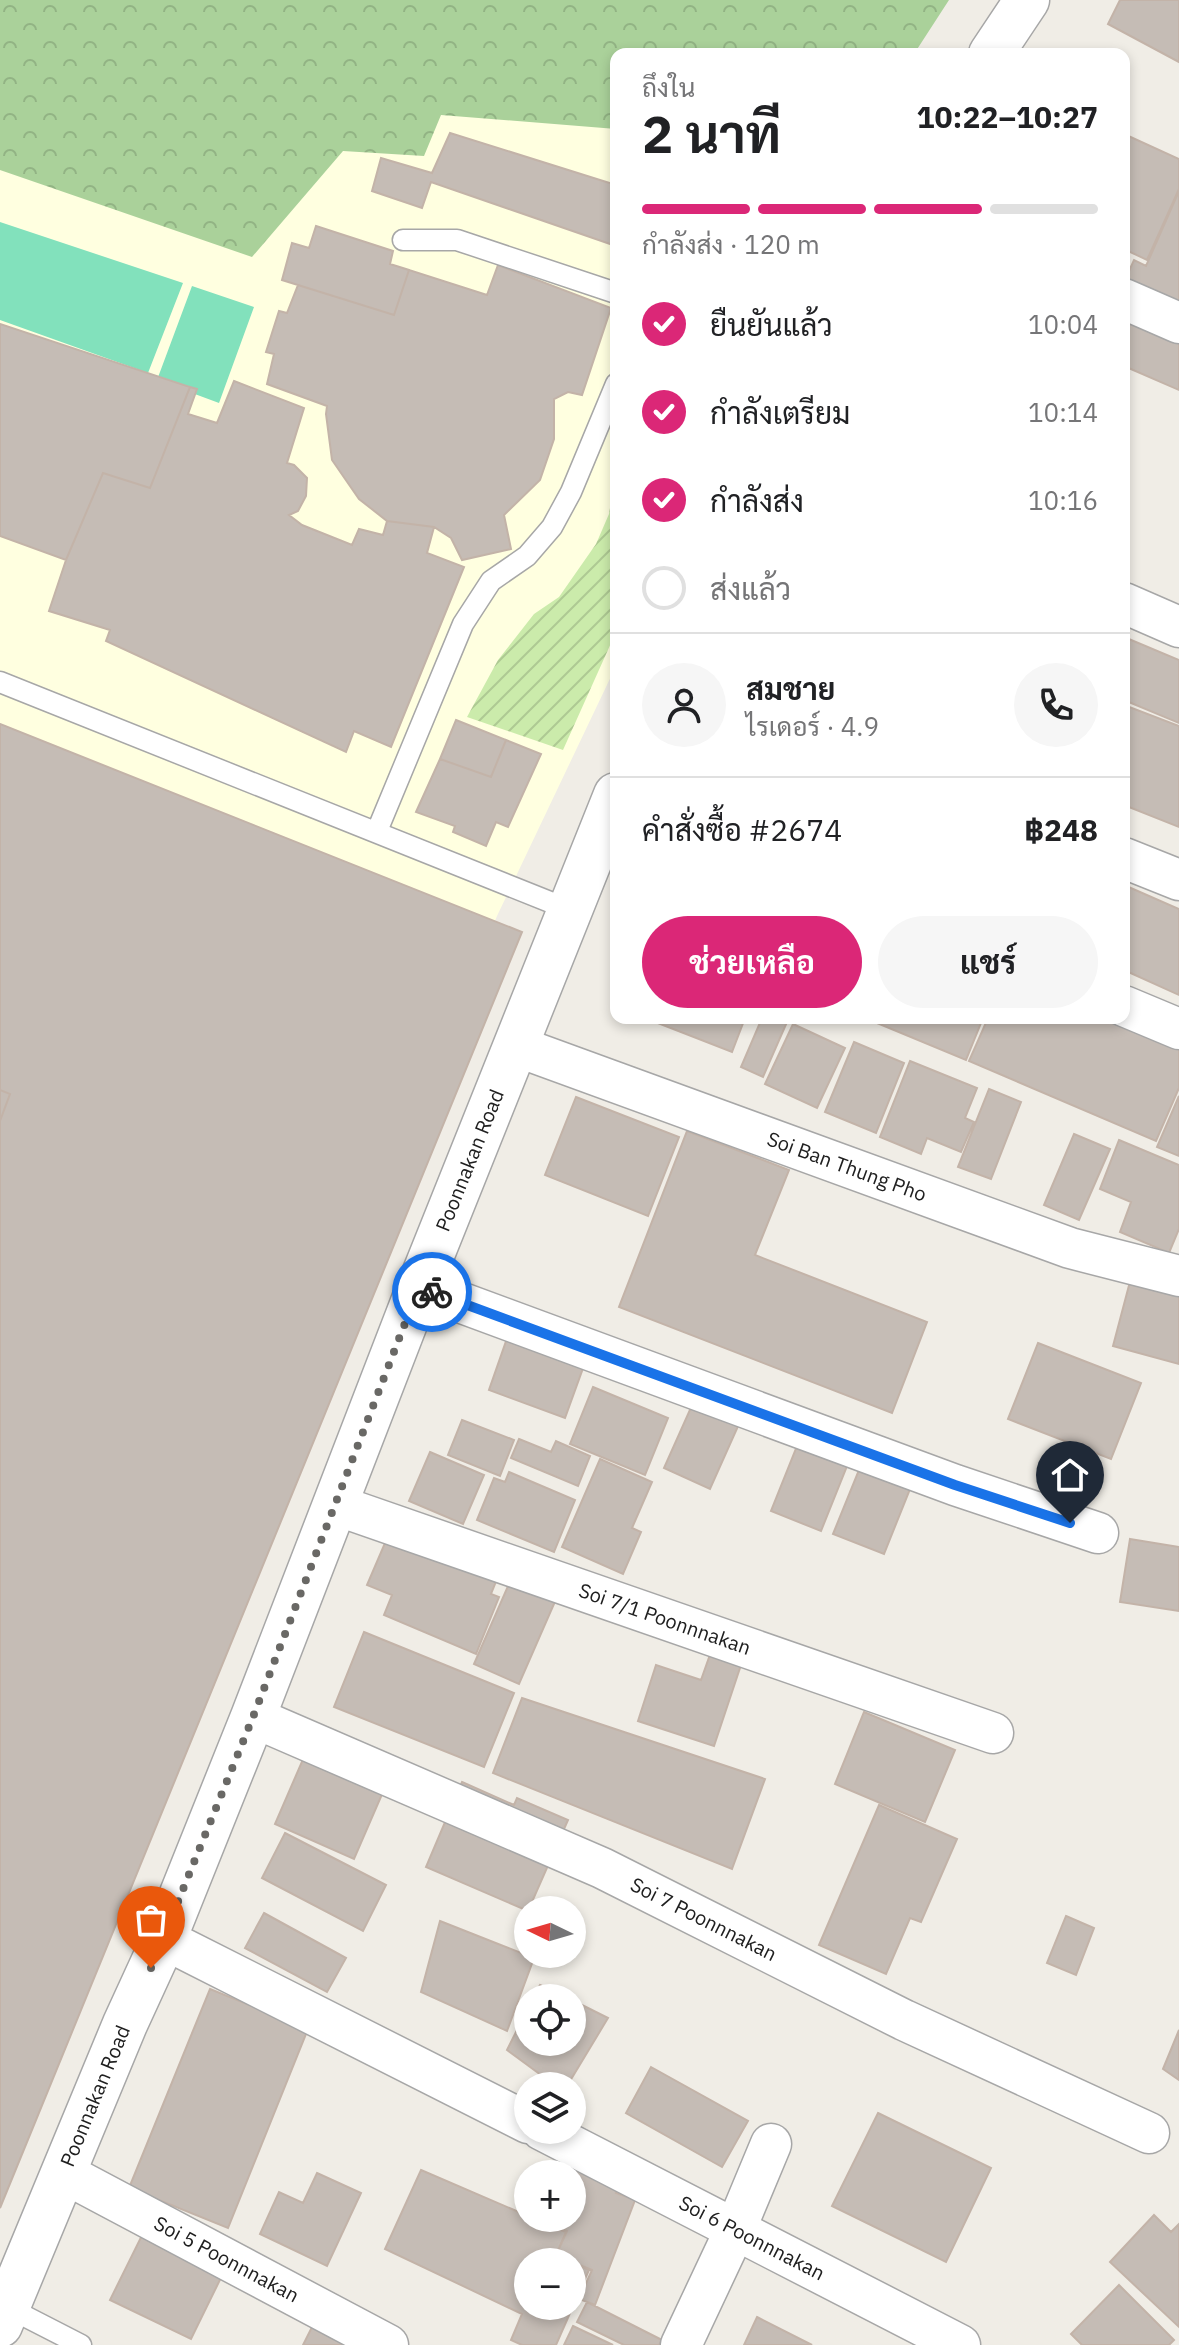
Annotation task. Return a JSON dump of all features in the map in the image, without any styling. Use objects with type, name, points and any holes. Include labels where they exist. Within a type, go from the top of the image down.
[{"type":"street","points":[[995,48],[1027,0]]},
{"type":"street","points":[[1130,302],[1179,323]]},
{"type":"street","points":[[1130,606],[1179,627]]},
{"type":"street","name":"Poonnakan Road","points":[[4,2316],[164,1939],[610,810]]},
{"type":"street","points":[[1130,860],[1179,880]]},
{"type":"street","points":[[1130,1009],[1179,1029]]},
{"type":"street","name":"Soi Ban Thung Pho","points":[[516,1046],[1070,1248],[1179,1276]]},
{"type":"street","points":[[419,1287],[955,1485],[1098,1533]]},
{"type":"street","name":"Soi 7/1 Poonnnakan","points":[[336,1505],[993,1733]]},
{"type":"street","name":"Soi 7 Poonnnakan","points":[[253,1717],[602,1868],[904,2020],[1149,2133]]},
{"type":"street","points":[[164,1939],[514,2116]]},
{"type":"street","name":"Soi 6 Poonnnakan","points":[[570,2144],[960,2345]]},
{"type":"street","points":[[681,2345],[771,2144]]},
{"type":"street","name":"Soi 5 Poonnnakan","points":[[64,2173],[388,2345]]},
{"type":"lane","points":[[403,240],[457,240],[610,291]]},
{"type":"lane","points":[[377,831],[463,624],[491,581],[527,556],[552,527],[571,492],[610,398]]},
{"type":"lane","points":[[0,682],[570,910]]},
{"type":"lane","points":[[4,2316],[81,2345]]},
{"type":"shaded area","points":[[0,0],[610,121],[610,679],[497,916],[0,2155]]},
{"type":"green space","points":[[0,0],[949,0],[918,48],[610,48],[610,129],[441,115],[424,156],[343,151],[252,257],[0,170]]},
{"type":"green space","points":[[0,222],[183,283],[148,373],[0,320]]},
{"type":"green space","points":[[192,286],[254,307],[219,403],[157,380]]},
{"type":"green space","points":[[610,508],[610,645],[563,750],[467,717],[498,660],[534,614],[559,597],[596,544]]},
{"type":"building","points":[[1120,0],[1179,0],[1179,62],[1108,24]]},
{"type":"building","points":[[450,133],[610,183],[610,244],[431,182],[422,208],[372,191],[381,158],[432,173]]},
{"type":"building","points":[[1130,137],[1179,159],[1179,189],[1147,260],[1130,252]]},
{"type":"building","points":[[1179,191],[1179,310],[1130,285],[1130,269],[1134,260],[1146,266]]},
{"type":"building","points":[[316,226],[393,251],[390,264],[409,270],[394,315],[282,280],[292,243],[309,248]]},
{"type":"building","points":[[498,265],[610,308],[610,311],[582,395],[568,392],[554,399],[554,439],[540,480],[504,515],[511,549],[462,560],[451,538],[434,527],[387,521],[359,499],[332,460],[327,406],[267,384],[274,354],[266,352],[279,311],[287,313],[298,285],[394,315],[409,270],[487,295]]},
{"type":"building","points":[[1130,295],[1179,317],[1179,390],[1130,369]]},
{"type":"building","points":[[0,324],[190,387],[150,488],[103,473],[66,560],[0,536]]},
{"type":"building","points":[[234,381],[304,408],[287,463],[294,465],[307,478],[306,496],[298,511],[289,515],[302,525],[352,545],[359,529],[383,535],[387,521],[434,527],[427,553],[464,567],[391,747],[354,731],[346,752],[106,641],[110,630],[49,611],[66,560],[103,473],[150,488],[190,387],[197,389],[188,414],[217,423]]},
{"type":"building","points":[[1130,640],[1179,660],[1179,723],[1130,703]]},
{"type":"building","points":[[1130,707],[1179,726],[1179,827],[1130,807]]},
{"type":"building","points":[[456,720],[506,740],[491,777],[440,759]]},
{"type":"building","points":[[0,724],[522,932],[0,2208]]},
{"type":"building","points":[[506,740],[541,754],[508,827],[496,822],[486,846],[453,832],[455,826],[416,812],[440,759],[491,777]]},
{"type":"building","points":[[1130,888],[1179,909],[1179,995],[1130,973]]},
{"type":"building","points":[[660,1024],[743,1024],[732,1052]]},
{"type":"building","points":[[759,1024],[786,1024],[763,1077],[741,1067]]},
{"type":"building","points":[[793,1024],[845,1048],[817,1108],[765,1084]]},
{"type":"building","points":[[879,1024],[981,1024],[966,1060]]},
{"type":"building","points":[[985,1024],[1129,1024],[1179,1045],[1179,1088],[1156,1141],[969,1061]]},
{"type":"building","points":[[854,1042],[904,1063],[876,1133],[825,1112]]},
{"type":"building","points":[[910,1061],[977,1088],[965,1118],[974,1122],[961,1152],[927,1138],[921,1154],[880,1137]]},
{"type":"building","points":[[989,1089],[1021,1102],[991,1179],[958,1167]]},
{"type":"building","points":[[0,1090],[10,1094],[0,1121]]},
{"type":"building","points":[[1179,1096],[1179,1156],[1157,1147]]},
{"type":"building","points":[[576,1097],[679,1137],[648,1216],[545,1175]]},
{"type":"building","points":[[687,1131],[789,1170],[755,1255],[927,1322],[892,1413],[619,1307]]},
{"type":"building","points":[[1074,1134],[1110,1149],[1079,1220],[1044,1205]]},
{"type":"building","points":[[1119,1140],[1179,1165],[1179,1229],[1169,1253],[1120,1232],[1131,1202],[1100,1189]]},
{"type":"building","points":[[1132,1274],[1179,1287],[1179,1364],[1113,1346]]},
{"type":"building","points":[[518,1307],[595,1335],[565,1418],[489,1390]]},
{"type":"building","points":[[1038,1343],[1141,1383],[1111,1459],[1008,1419]]},
{"type":"building","points":[[593,1387],[668,1418],[645,1475],[570,1444]]},
{"type":"building","points":[[693,1403],[739,1424],[710,1489],[664,1468]]},
{"type":"building","points":[[462,1420],[514,1440],[500,1476],[448,1455]]},
{"type":"building","points":[[519,1439],[551,1452],[556,1441],[590,1456],[578,1486],[511,1458]]},
{"type":"building","points":[[799,1441],[849,1461],[821,1531],[771,1511]]},
{"type":"building","points":[[430,1452],[484,1475],[463,1524],[409,1501]]},
{"type":"building","points":[[600,1459],[652,1482],[632,1528],[641,1532],[623,1574],[562,1547]]},
{"type":"building","points":[[861,1465],[912,1484],[884,1554],[833,1534]]},
{"type":"building","points":[[509,1472],[575,1500],[554,1552],[477,1520],[494,1478],[505,1482]]},
{"type":"building","points":[[391,1529],[499,1574],[491,1594],[499,1597],[476,1654],[384,1615],[392,1595],[367,1585]]},
{"type":"building","points":[[1130,1539],[1179,1547],[1179,1611],[1120,1602]]},
{"type":"building","points":[[512,1577],[557,1597],[519,1684],[474,1664]]},
{"type":"building","points":[[364,1632],[514,1693],[484,1767],[334,1707]]},
{"type":"building","points":[[712,1649],[743,1659],[714,1746],[638,1721],[656,1665],[701,1680]]},
{"type":"building","points":[[522,1698],[765,1779],[732,1869],[493,1773]]},
{"type":"building","points":[[864,1712],[955,1750],[925,1822],[835,1784]]},
{"type":"building","points":[[304,1757],[383,1792],[354,1859],[275,1824]]},
{"type":"building","points":[[462,1782],[514,1805],[517,1798],[568,1820],[535,1896],[514,1896],[514,1905],[426,1867]]},
{"type":"building","points":[[879,1805],[957,1839],[921,1922],[910,1918],[886,1974],[819,1945]]},
{"type":"building","points":[[285,1833],[386,1885],[363,1931],[262,1878]]},
{"type":"building","points":[[264,1913],[346,1958],[327,1992],[245,1948]]},
{"type":"building","points":[[1066,1916],[1094,1928],[1076,1975],[1047,1963]]},
{"type":"building","points":[[440,1921],[514,1950],[514,1968],[530,1968],[524,1984],[514,1984],[514,2012],[507,2031],[421,1992]]},
{"type":"building","points":[[210,1989],[308,2029],[228,2228],[129,2188]]},
{"type":"building","points":[[586,2007],[608,2018],[586,2054]]},
{"type":"building","points":[[1179,2030],[1179,2080],[1163,2069]]},
{"type":"building","points":[[514,2036],[514,2055],[507,2050]]},
{"type":"building","points":[[515,2056],[585,2056],[575,2072],[537,2072]]},
{"type":"building","points":[[651,2067],[748,2121],[722,2167],[626,2113]]},
{"type":"building","points":[[878,2113],[991,2168],[946,2262],[832,2206]]},
{"type":"building","points":[[575,2150],[625,2170],[616,2193],[635,2200],[595,2305],[586,2302],[586,2283],[592,2270],[586,2268],[586,2248],[559,2248],[567,2232],[586,2232],[586,2160],[571,2160]]},
{"type":"building","points":[[421,2170],[514,2210],[514,2232],[566,2232],[559,2248],[514,2248],[514,2310],[385,2249]]},
{"type":"building","points":[[317,2173],[361,2193],[327,2266],[260,2234],[279,2192],[303,2203]]},
{"type":"building","points":[[156,2207],[236,2247],[191,2339],[110,2300]]},
{"type":"building","points":[[1154,2215],[1171,2232],[1179,2224],[1179,2327],[1110,2262]]},
{"type":"building","points":[[1119,2285],[1174,2340],[1169,2345],[1082,2345],[1071,2334]]},
{"type":"building","points":[[586,2304],[662,2340],[659,2345],[624,2345],[577,2322],[586,2320]]},
{"type":"building","points":[[757,2317],[812,2345],[744,2345]]},
{"type":"building","points":[[519,2320],[567,2320],[556,2345],[522,2345],[511,2340]]},
{"type":"building","points":[[573,2326],[613,2345],[564,2345]]},
{"type":"building","points":[[312,2327],[348,2345],[303,2345]]},
{"type":"way so far","points":[[151,1968],[253,1717],[419,1287],[432,1292]]},
{"type":"route","points":[[432,1292],[955,1485],[1070,1523]]}]
